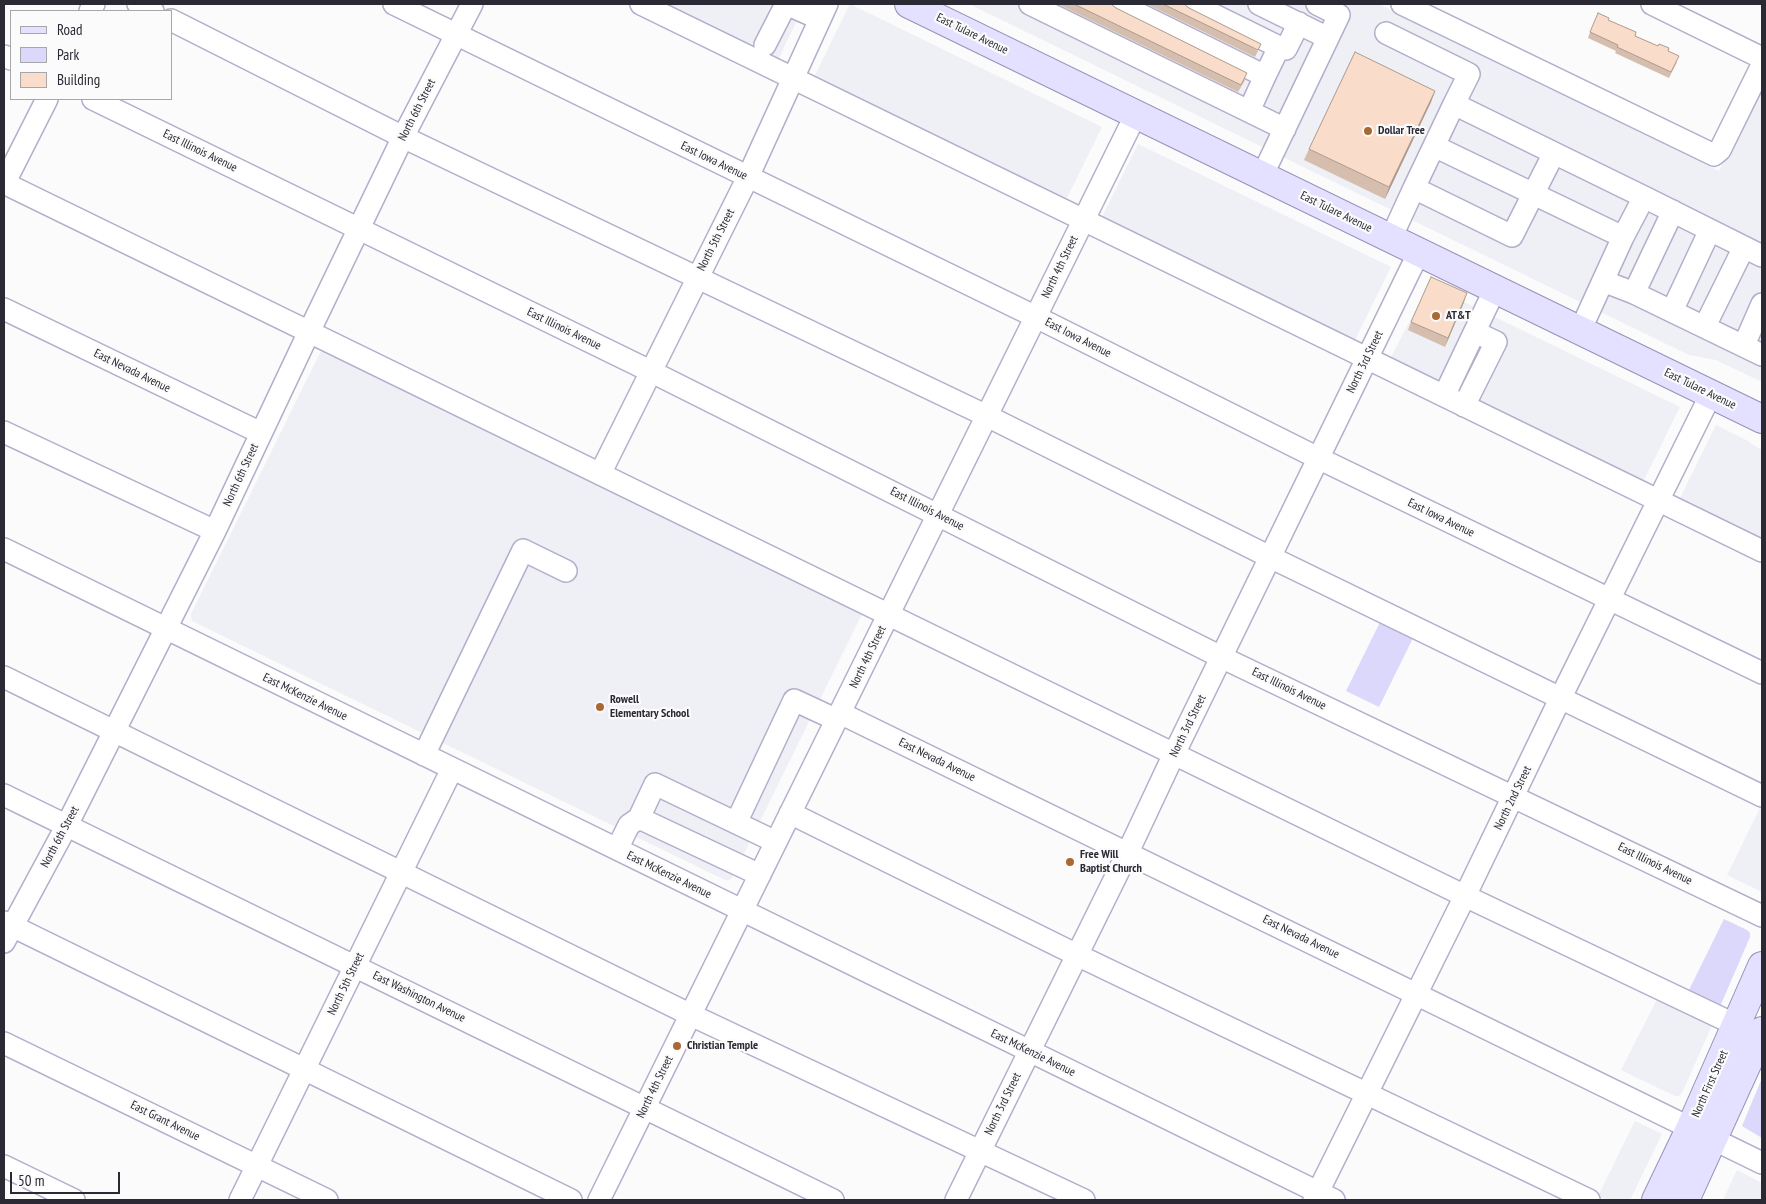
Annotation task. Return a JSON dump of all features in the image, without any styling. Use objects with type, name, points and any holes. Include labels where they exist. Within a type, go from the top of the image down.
[{"type":"main road","name":"East Tulare Avenue","points":[[909,4],[1762,419]]},
{"type":"main road","name":"North First Street","points":[[1685,1200],[1702,1133],[1736,1026],[1762,966]]},
{"type":"main road","name":"North First Street","points":[[1656,1200],[1702,1133],[1762,1031]]},
{"type":"street","points":[[138,4],[151,10]]},
{"type":"street","name":"East Iowa Avenue","points":[[394,4],[1036,317],[1318,458],[1762,673]]},
{"type":"street","name":"North 6th Street","points":[[6,930],[67,825],[114,732],[215,531],[260,433],[403,137],[472,4]]},
{"type":"street","points":[[641,4],[1762,551]]},
{"type":"street","points":[[765,45],[786,4],[824,11]]},
{"type":"street","points":[[1030,4],[1285,129]]},
{"type":"street","points":[[1119,4],[1265,76]]},
{"type":"street","points":[[1192,4],[1286,49],[1299,23]]},
{"type":"street","points":[[1259,4],[1328,38]]},
{"type":"street","points":[[1262,176],[1339,15],[1317,4]]},
{"type":"street","points":[[1402,4],[1714,155],[1720,150],[1762,65]]},
{"type":"street","points":[[1652,4],[1762,58]]},
{"type":"street","name":"North 5th Street","points":[[600,474],[748,177],[824,11]]},
{"type":"street","points":[[172,21],[403,137],[987,416],[1270,557],[1762,796]]},
{"type":"street","points":[[1386,33],[1469,74],[1391,238]]},
{"type":"street","points":[[1249,111],[1279,47]]},
{"type":"street","points":[[46,100],[4,183],[1465,896],[1736,1026]]},
{"type":"street","name":"East Illinois Avenue","points":[[95,100],[650,371],[1221,657],[1762,916]]},
{"type":"street","points":[[1454,104],[1753,251],[1705,326]]},
{"type":"street","name":"North 4th Street","points":[[599,1200],[1136,114]]},
{"type":"street","points":[[1434,146],[1623,238]]},
{"type":"street","points":[[1414,188],[1512,236],[1554,153]]},
{"type":"street","points":[[1580,330],[1644,197]]},
{"type":"street","points":[[1634,293],[1673,212]]},
{"type":"street","points":[[1672,311],[1710,230]]},
{"type":"street","name":"North 3rd Street","points":[[956,1200],[1128,852],[1419,252]]},
{"type":"street","points":[[1603,281],[1634,293],[1753,350],[1762,304]]},
{"type":"street","points":[[1444,396],[1496,289]]},
{"type":"street","name":"East Nevada Avenue","points":[[4,309],[260,433]]},
{"type":"street","points":[[1464,406],[1496,342],[1475,332]]},
{"type":"street","name":"North 2nd Street","points":[[1322,1198],[1367,1093],[1711,394]]},
{"type":"street","points":[[4,432],[215,531]]},
{"type":"street","name":"East McKenzie Avenue","points":[[4,549],[1029,1051],[1322,1198]]},
{"type":"street","points":[[424,755],[523,550],[566,571]]},
{"type":"street","points":[[4,677],[691,1015],[1084,1200]]},
{"type":"street","name":"East Nevada Avenue","points":[[736,823],[794,700],[838,716],[1128,852],[1762,1163]]},
{"type":"street","name":"North 5th Street","points":[[240,1200],[452,769]]},
{"type":"street","points":[[617,849],[629,825],[638,818],[655,784],[776,842]]},
{"type":"street","name":"East Washington Avenue","points":[[4,795],[833,1200]]},
{"type":"street","points":[[790,814],[1077,955],[1589,1200]]},
{"type":"street","points":[[638,818],[760,875]]},
{"type":"street","points":[[6,930],[304,1070],[571,1200]]},
{"type":"street","name":"East Grant Avenue","points":[[4,1042],[327,1200]]},
{"type":"street","points":[[4,1166],[74,1200]]},
{"type":"shaded area","points":[[657,4],[805,4],[777,62]]},
{"type":"shaded area","points":[[850,4],[1102,127],[1065,202],[813,79]]},
{"type":"shaded area","points":[[969,4],[1379,4],[1719,171],[1762,84],[1762,382],[1716,360],[1689,355]]},
{"type":"shaded area","points":[[1138,144],[1391,267],[1354,342],[1101,219]]},
{"type":"shaded area","points":[[1428,286],[1680,407],[1643,482],[1390,359]]},
{"type":"shaded area","points":[[323,347],[864,610],[732,878],[725,880],[192,621],[191,614]]},
{"type":"shaded area","points":[[1716,425],[1762,450],[1762,540],[1679,500]]},
{"type":"shaded area","points":[[1762,804],[1762,892],[1727,875]]},
{"type":"shaded area","points":[[1659,995],[1714,1021],[1679,1096],[1675,1096],[1621,1070]]},
{"type":"shaded area","points":[[1635,1121],[1662,1134],[1630,1200],[1608,1200],[1598,1196]]},
{"type":"shaded area","points":[[1737,1170],[1762,1183],[1762,1200],[1723,1200]]},
{"type":"green space","points":[[1383,616],[1416,632],[1379,707],[1346,691]]},
{"type":"green space","points":[[1724,919],[1747,930],[1750,933],[1750,937],[1719,1009],[1687,994]]},
{"type":"green space","points":[[1762,1078],[1762,1138],[1742,1126]]},
{"type":"building","points":[[1074,4],[1111,4],[1247,73],[1241,85]]},
{"type":"building","points":[[1163,4],[1184,4],[1261,44],[1258,50]]},
{"type":"building","points":[[1598,13],[1609,18],[1608,20],[1636,32],[1635,36],[1658,46],[1659,44],[1669,48],[1668,51],[1679,56],[1671,72],[1590,32]]},
{"type":"building","name":"Dollar Tree","points":[[1355,52],[1435,91],[1389,187],[1309,149]]},
{"type":"building","name":"AT&T","points":[[1431,277],[1467,293],[1448,338],[1411,322]]},
{"type":"place","name":"Dollar Tree","points":[[1368,131]]},
{"type":"place","name":"AT&T","points":[[1436,316]]},
{"type":"place","name":"Rowell Elementary School","points":[[600,707]]},
{"type":"place","name":"Free Will Baptist Church","points":[[1070,862]]},
{"type":"place","name":"Christian Temple","points":[[677,1046]]}]
